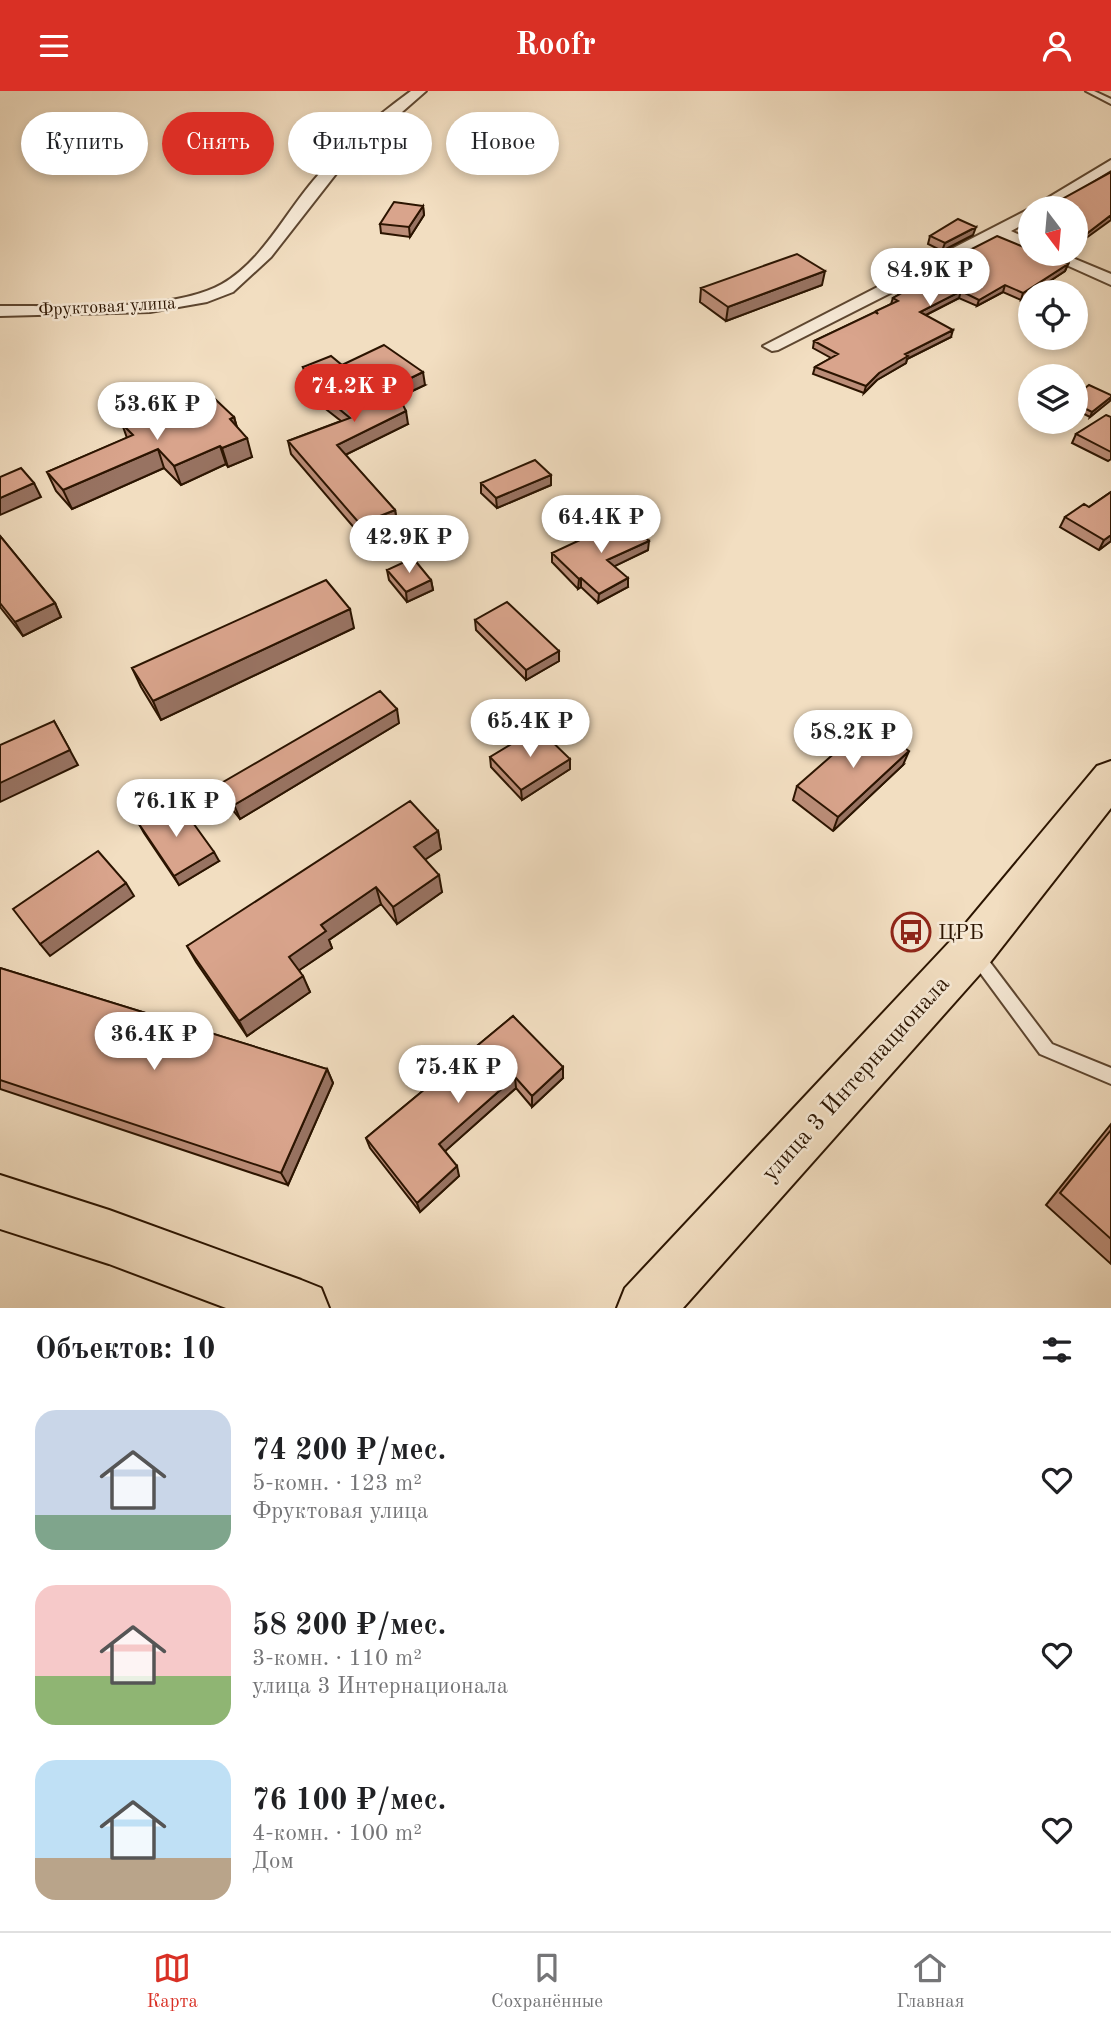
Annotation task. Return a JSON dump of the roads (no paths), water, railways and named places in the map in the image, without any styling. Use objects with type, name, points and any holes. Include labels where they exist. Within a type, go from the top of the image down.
[{"type":"main road","name":"улица 3 Интернационала","points":[[645,1308],[972,950],[1111,778]]},
{"type":"main road","points":[[0,1202],[108,1237],[301,1308]]},
{"type":"street","name":"Фруктовая улица","points":[[0,311],[176,304],[226,289],[255,266],[318,183],[381,118],[420,91]]},
{"type":"street","points":[[1059,196],[1111,164]]},
{"type":"street","points":[[772,346],[1018,221]]},
{"type":"street","points":[[999,232],[1018,240]]},
{"type":"street","points":[[1078,266],[1111,280]]},
{"type":"lane","points":[[1089,91],[1111,102]]},
{"type":"lane","points":[[972,950],[1046,1049],[1111,1076]]},
{"type":"place","name":"ЦРБ","points":[[911,932]]}]
